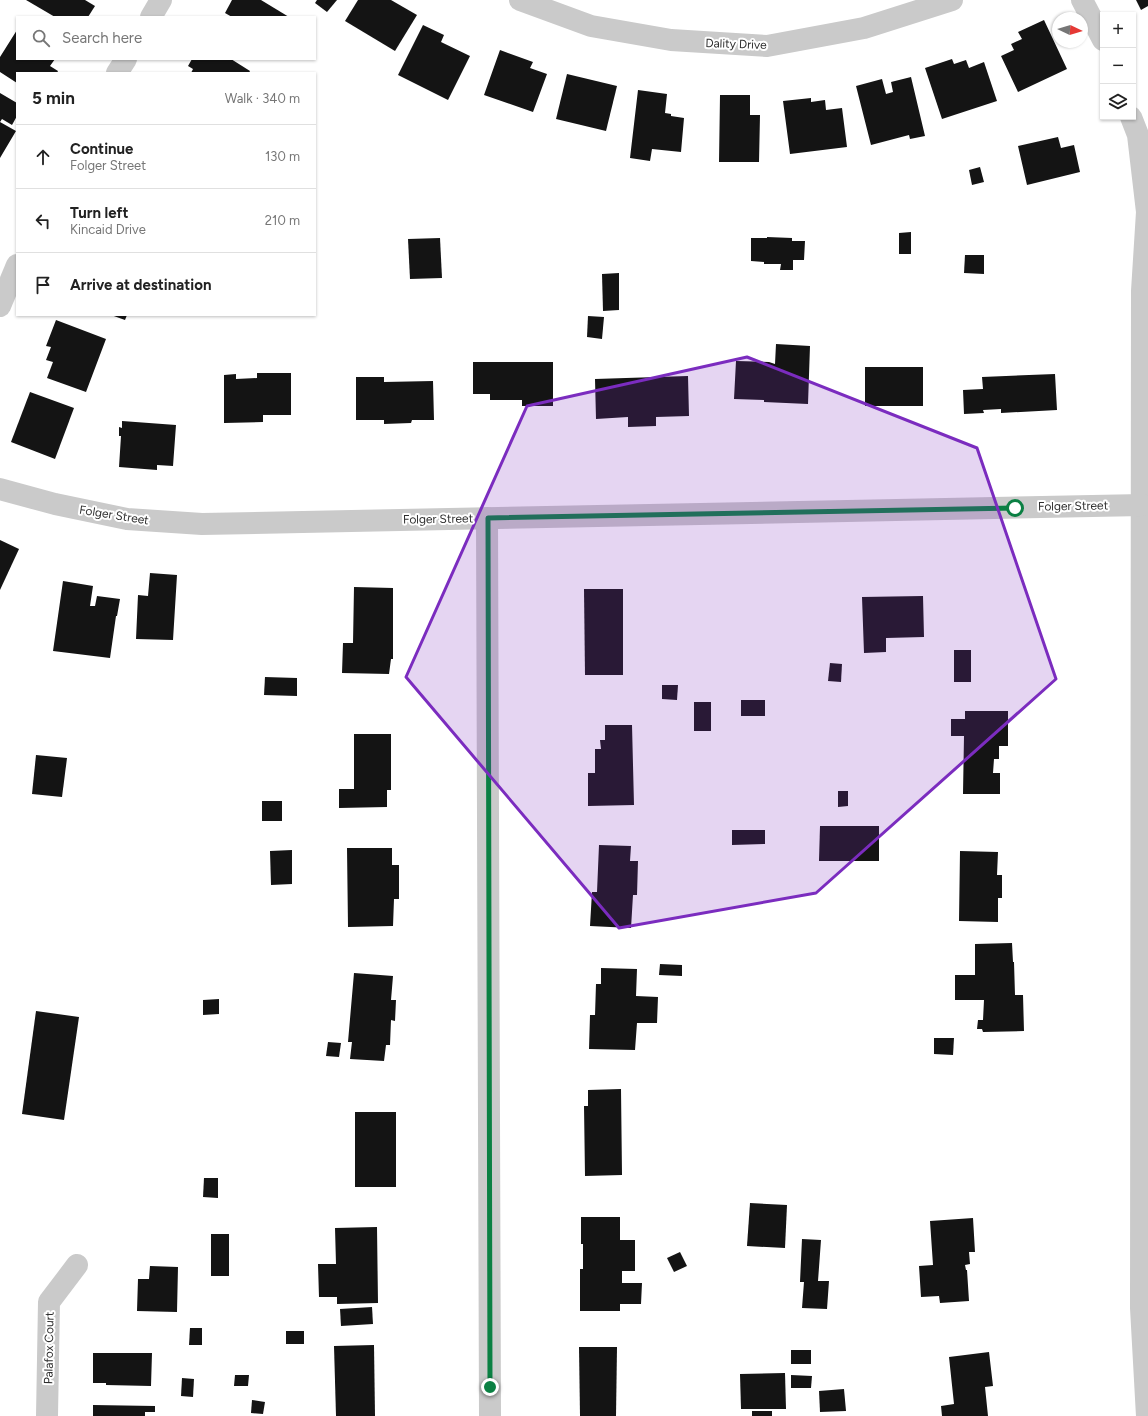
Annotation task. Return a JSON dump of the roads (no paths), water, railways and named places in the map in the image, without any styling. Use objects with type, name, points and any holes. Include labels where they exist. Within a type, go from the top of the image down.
[{"type":"street","points":[[152,16],[161,0]]},
{"type":"street","name":"Dality Drive","points":[[520,0],[591,26],[671,40],[767,46],[864,28],[952,0]]},
{"type":"street","points":[[1082,0],[1100,34]]},
{"type":"street","points":[[118,72],[125,60]]},
{"type":"street","points":[[1132,120],[1138,135],[1147,212],[1142,291],[1143,505],[1141,1308],[1147,1416]]},
{"type":"street","points":[[0,306],[16,267]]},
{"type":"street","name":"Folger Street","points":[[0,489],[55,504],[127,519],[202,524],[1143,505]]},
{"type":"street","points":[[488,518],[490,1416]]},
{"type":"street","name":"Palafox Court","points":[[47,1416],[50,1302],[77,1265]]}]
